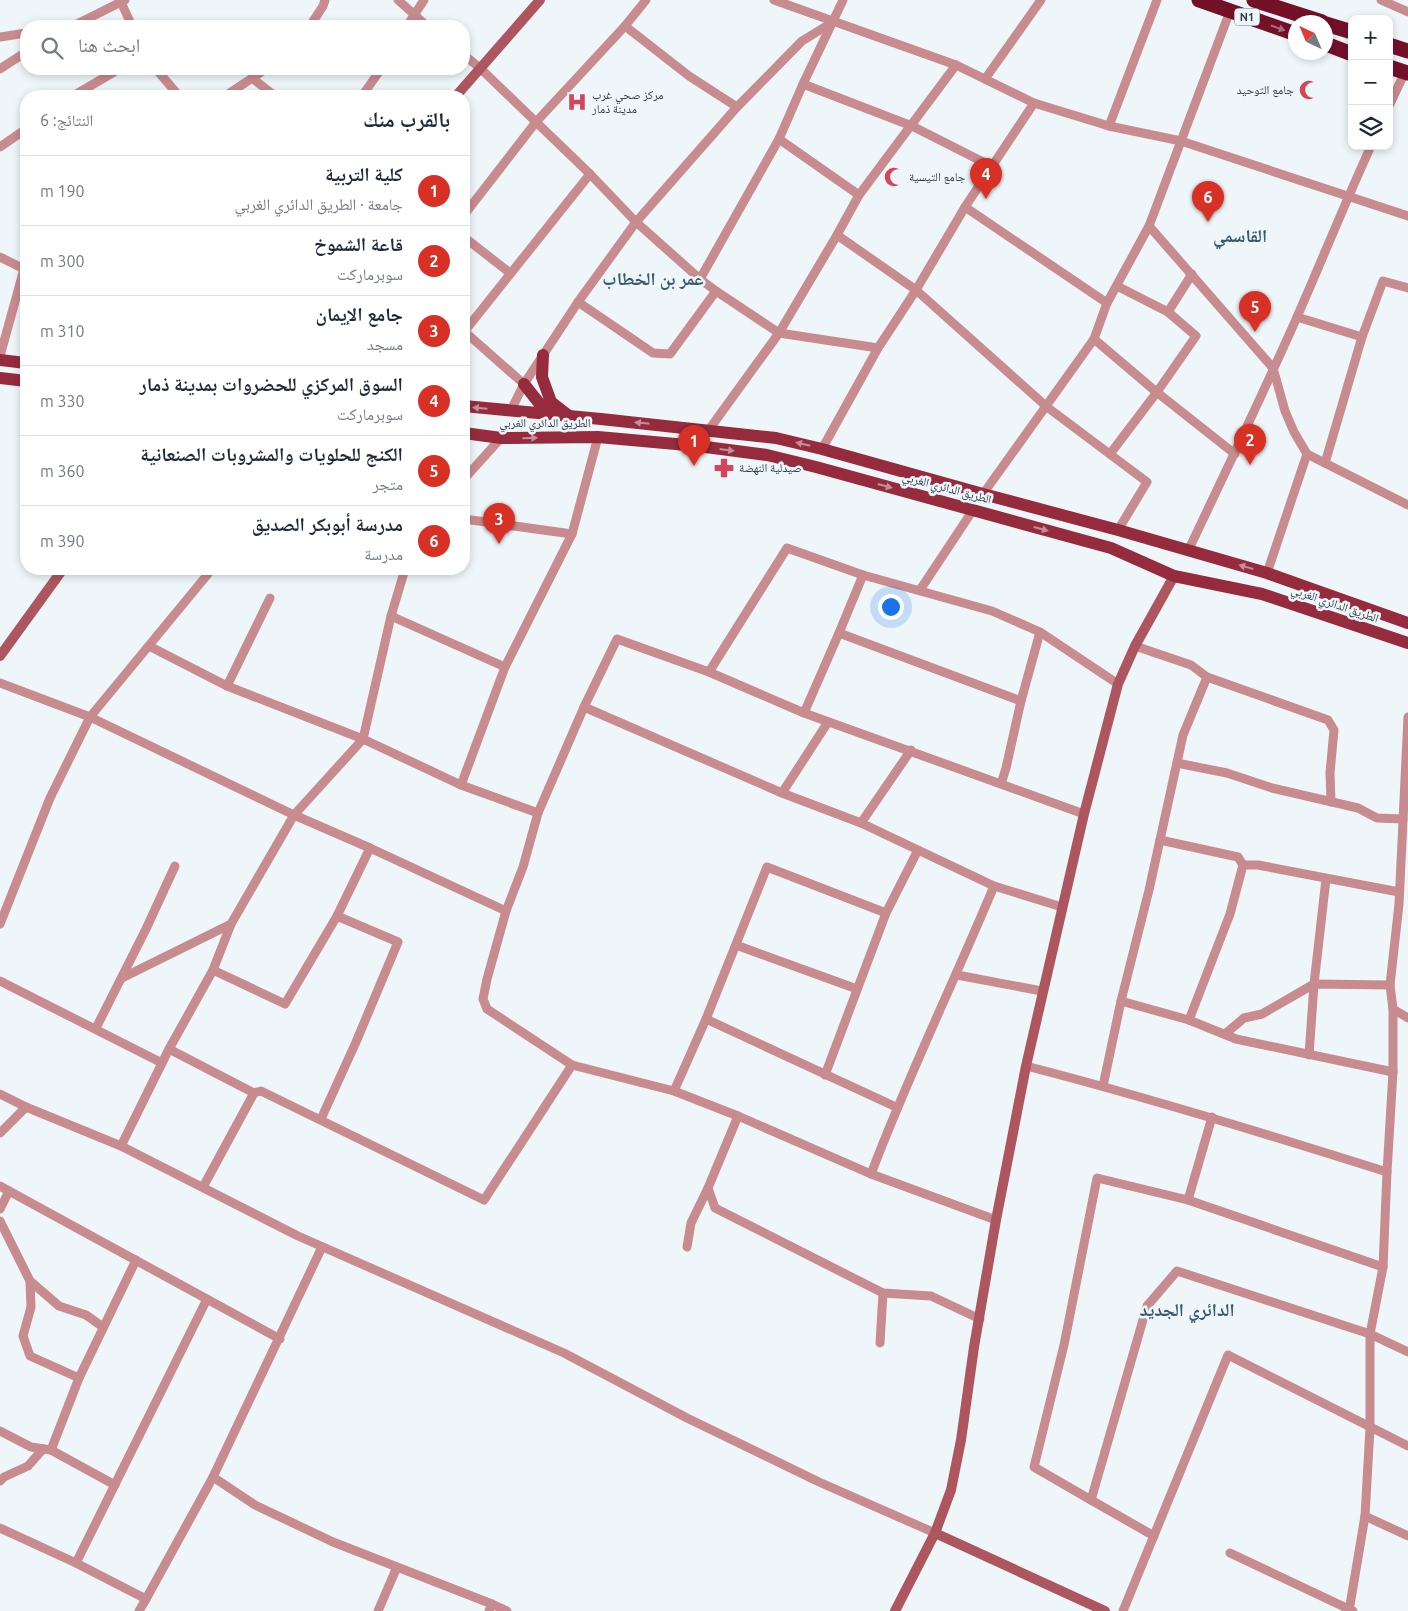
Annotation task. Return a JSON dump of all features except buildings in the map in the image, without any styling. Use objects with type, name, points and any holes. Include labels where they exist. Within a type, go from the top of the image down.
[{"type":"highway","name":"N1","points":[[1199,0],[1288,31]]},
{"type":"highway","name":"N1","points":[[1254,0],[1270,2],[1304,15]]},
{"type":"highway","points":[[1333,26],[1348,31]]},
{"type":"highway","points":[[1393,46],[1408,51]]},
{"type":"highway","points":[[1333,47],[1348,52]]},
{"type":"highway","points":[[1393,68],[1407,70]]},
{"type":"main road","points":[[543,355],[542,377],[551,402],[569,416]]},
{"type":"main road","points":[[0,360],[20,362]]},
{"type":"main road","points":[[0,378],[20,380]]},
{"type":"main road","points":[[524,384],[539,404],[569,416]]},
{"type":"main road","name":"الطريق الدائري الغربي","points":[[470,407],[776,438],[1118,530],[1267,574],[1408,623]]},
{"type":"main road","points":[[698,446],[708,430]]},
{"type":"main road","name":"الطريق الدائري الغربي","points":[[470,434],[501,438],[598,437],[698,446],[777,457],[1111,548],[1174,576],[1262,594],[1408,643]]},
{"type":"main road","points":[[973,510],[983,494]]},
{"type":"main road","points":[[1262,594],[1267,574]]},
{"type":"street","points":[[314,20],[325,0]]},
{"type":"street","points":[[398,0],[420,20]]},
{"type":"street","points":[[411,20],[424,0]]},
{"type":"street","points":[[461,90],[540,0]]},
{"type":"street","points":[[470,207],[536,122],[625,26],[646,0]]},
{"type":"street","points":[[774,0],[956,65],[1034,103],[1109,126],[1182,141],[1408,216]]},
{"type":"street","points":[[700,279],[779,140],[843,0]]},
{"type":"street","points":[[985,79],[1041,0]]},
{"type":"street","points":[[1109,126],[1157,0]]},
{"type":"street","points":[[1380,0],[1397,3],[1408,12]]},
{"type":"street","points":[[84,20],[123,1],[130,20]]},
{"type":"street","points":[[983,494],[1094,339],[1108,304],[1149,226],[1230,11]]},
{"type":"street","points":[[511,410],[524,384],[578,302],[636,222],[737,107],[802,41],[833,22]]},
{"type":"street","points":[[625,26],[689,76],[737,107]]},
{"type":"street","points":[[0,37],[20,34]]},
{"type":"street","points":[[0,69],[20,56]]},
{"type":"street","points":[[470,60],[590,174],[636,222],[716,291],[779,333],[878,348]]},
{"type":"street","points":[[708,430],[779,333],[859,195],[956,65]]},
{"type":"street","points":[[1390,105],[1407,70]]},
{"type":"street","points":[[90,90],[111,75]]},
{"type":"street","points":[[161,75],[174,90]]},
{"type":"street","points":[[234,90],[257,75]]},
{"type":"street","points":[[366,90],[377,75]]},
{"type":"street","points":[[252,78],[267,90]]},
{"type":"street","points":[[803,84],[912,126],[993,167]]},
{"type":"street","points":[[822,449],[878,348],[916,290],[965,207],[1034,103]]},
{"type":"street","points":[[0,147],[20,133]]},
{"type":"street","points":[[779,140],[859,195]]},
{"type":"street","points":[[1188,551],[1297,318],[1347,197],[1369,150]]},
{"type":"street","points":[[470,324],[590,174]]},
{"type":"street","points":[[965,207],[1108,304]]},
{"type":"street","points":[[1149,226],[1273,368],[1285,411],[1294,432],[1307,454],[1408,505]]},
{"type":"street","points":[[837,235],[916,290],[1047,406],[1147,482],[1118,530]]},
{"type":"street","points":[[470,242],[510,273]]},
{"type":"street","points":[[0,257],[20,267]]},
{"type":"street","points":[[1168,312],[1192,274]]},
{"type":"street","points":[[1325,462],[1362,337],[1383,282],[1408,288]]},
{"type":"street","points":[[0,356],[20,286]]},
{"type":"street","points":[[1110,454],[1196,336],[1168,312],[1117,286]]},
{"type":"street","points":[[578,302],[653,353],[670,354],[716,291]]},
{"type":"street","points":[[1297,318],[1362,337]]},
{"type":"street","points":[[470,337],[524,384]]},
{"type":"street","points":[[1094,339],[1235,454]]},
{"type":"street","points":[[1259,351],[1271,354],[1285,342]]},
{"type":"street","points":[[461,785],[505,667],[572,534],[598,437]]},
{"type":"street","points":[[470,472],[501,438]]},
{"type":"street","points":[[1267,574],[1307,454]]},
{"type":"street","points":[[920,590],[973,510]]},
{"type":"street","points":[[470,520],[572,534]]},
{"type":"street","points":[[709,672],[786,548],[863,575],[992,611],[1040,632],[1118,684]]},
{"type":"street","points":[[0,656],[58,575]]},
{"type":"street","points":[[0,924],[50,798],[90,717],[207,575]]},
{"type":"street","points":[[122,1146],[169,1049],[213,970],[231,924],[294,815],[363,739],[391,616],[403,575]]},
{"type":"street","points":[[804,713],[863,575]]},
{"type":"street","points":[[894,1611],[936,1533],[951,1490],[996,1220],[1026,1066],[1084,814],[1118,684],[1136,646],[1174,576]]},
{"type":"street","points":[[227,686],[270,598]]},
{"type":"street","points":[[391,616],[505,667]]},
{"type":"street","points":[[1000,784],[1006,768],[1021,701],[1040,632]]},
{"type":"street","points":[[839,633],[1021,701]]},
{"type":"street","points":[[996,1220],[871,1174],[738,1116],[674,1091],[572,1066],[487,1009],[483,999],[506,911],[523,867],[538,813],[584,707],[617,639],[709,672],[828,722],[911,750],[1084,814]]},
{"type":"street","points":[[149,646],[227,686],[363,739],[461,785],[538,813]]},
{"type":"street","points":[[1136,646],[1191,665],[1207,677],[1328,720],[1334,730],[1330,773],[1331,802]]},
{"type":"street","points":[[1103,1086],[1183,735],[1207,677]]},
{"type":"street","points":[[0,683],[90,717],[294,815],[506,911]]},
{"type":"street","points":[[584,707],[782,793],[861,823],[994,886],[1062,907]]},
{"type":"street","points":[[1230,1553],[1350,1611],[1365,1516],[1370,1428],[1370,1334],[1383,1267],[1386,1172],[1393,1072],[1393,1008],[1390,985],[1399,892],[1408,717]]},
{"type":"street","points":[[782,793],[828,722]]},
{"type":"street","points":[[861,823],[911,750]]},
{"type":"street","points":[[1177,763],[1227,772],[1272,788],[1358,808],[1377,818],[1403,819]]},
{"type":"street","points":[[1160,840],[1238,857],[1243,865],[1230,914],[1189,1020]]},
{"type":"street","points":[[213,970],[285,1004],[336,916],[370,848]]},
{"type":"street","points":[[825,1074],[886,913],[918,850]]},
{"type":"street","points":[[1243,865],[1258,865],[1399,892]]},
{"type":"street","points":[[96,1028],[146,929],[175,866]]},
{"type":"street","points":[[674,1091],[706,1019],[767,867],[886,913]]},
{"type":"street","points":[[1309,1055],[1314,984],[1326,879]]},
{"type":"street","points":[[871,1174],[896,1108],[994,886]]},
{"type":"street","points":[[1398,904],[1408,910]]},
{"type":"street","points":[[321,1119],[398,942],[336,916]]},
{"type":"street","points":[[121,978],[231,924]]},
{"type":"street","points":[[736,945],[858,989]]},
{"type":"street","points":[[956,975],[1042,991]]},
{"type":"street","points":[[0,981],[162,1063]]},
{"type":"street","points":[[1224,1034],[1244,1018],[1262,1014],[1314,984],[1390,985]]},
{"type":"street","points":[[1121,1001],[1189,1020],[1236,1039],[1393,1072]]},
{"type":"street","points":[[1393,1008],[1408,1018]]},
{"type":"street","points":[[706,1019],[896,1108]]},
{"type":"street","points":[[169,1049],[254,1093],[261,1091],[484,1200],[572,1066]]},
{"type":"street","points":[[1026,1066],[1212,1117],[1386,1172]]},
{"type":"street","points":[[203,1187],[254,1093]]},
{"type":"street","points":[[0,1094],[26,1107],[122,1146],[322,1247],[564,1353],[696,1422],[819,1482],[936,1533],[1104,1611]]},
{"type":"street","points":[[0,1133],[26,1107]]},
{"type":"street","points":[[687,1247],[691,1223],[738,1116]]},
{"type":"street","points":[[1188,1200],[1212,1117]]},
{"type":"street","points":[[1154,1536],[1034,1467],[1064,1345],[1097,1178],[1188,1200],[1383,1267]]},
{"type":"street","points":[[0,1186],[280,1339]]},
{"type":"street","points":[[708,1188],[715,1208],[883,1293],[931,1296],[980,1319]]},
{"type":"street","points":[[0,1208],[8,1191]]},
{"type":"street","points":[[0,1221],[30,1281],[59,1306],[86,1315],[103,1327]]},
{"type":"street","points":[[139,1611],[213,1477],[322,1247]]},
{"type":"street","points":[[0,1481],[4,1477],[28,1466],[47,1449],[136,1260]]},
{"type":"street","points":[[1091,1500],[1147,1306],[1177,1271],[1370,1334],[1408,1352]]},
{"type":"street","points":[[30,1281],[30,1307],[23,1336],[30,1356],[79,1378]]},
{"type":"street","points":[[880,1343],[883,1293]]},
{"type":"street","points":[[76,1563],[207,1299]]},
{"type":"street","points":[[1123,1611],[1228,1355],[1408,1446]]},
{"type":"street","points":[[0,1430],[31,1447],[47,1449],[115,1485]]},
{"type":"street","points":[[213,1477],[255,1505],[333,1542],[397,1567],[491,1608],[507,1611]]},
{"type":"street","points":[[1365,1516],[1408,1536]]},
{"type":"street","points":[[0,1528],[76,1563],[146,1599]]},
{"type":"street","points":[[378,1611],[397,1567]]},
{"type":"place","name":"جامع التوحيد","points":[[1309,90]]},
{"type":"place","name":"مركز صحي غرب مدينة ذمار","points":[[577,102]]},
{"type":"place","name":"جامع التيسية","points":[[894,177]]},
{"type":"place","name":"السوق المركزي للحضروات بمدينة ذمار","points":[[986,199]]},
{"type":"place","name":"مدرسة أبوبكر الصديق","points":[[1208,222]]},
{"type":"place","name":"الكنج للحلويات والمشروبات الصنعانية","points":[[1255,332]]},
{"type":"place","name":"قاعة الشموخ","points":[[1250,465]]},
{"type":"place","name":"كلية التربية","points":[[694,466]]},
{"type":"place","name":"صيدلية النهضة","points":[[724,468]]},
{"type":"place","name":"جامع الإيمان","points":[[499,544]]},
{"type":"district","name":"القاسمي","points":[[1240,236]]},
{"type":"district","name":"عمر بن الخطاب","points":[[653,279]]},
{"type":"district","name":"الدائري الجديد","points":[[1187,1310]]}]
